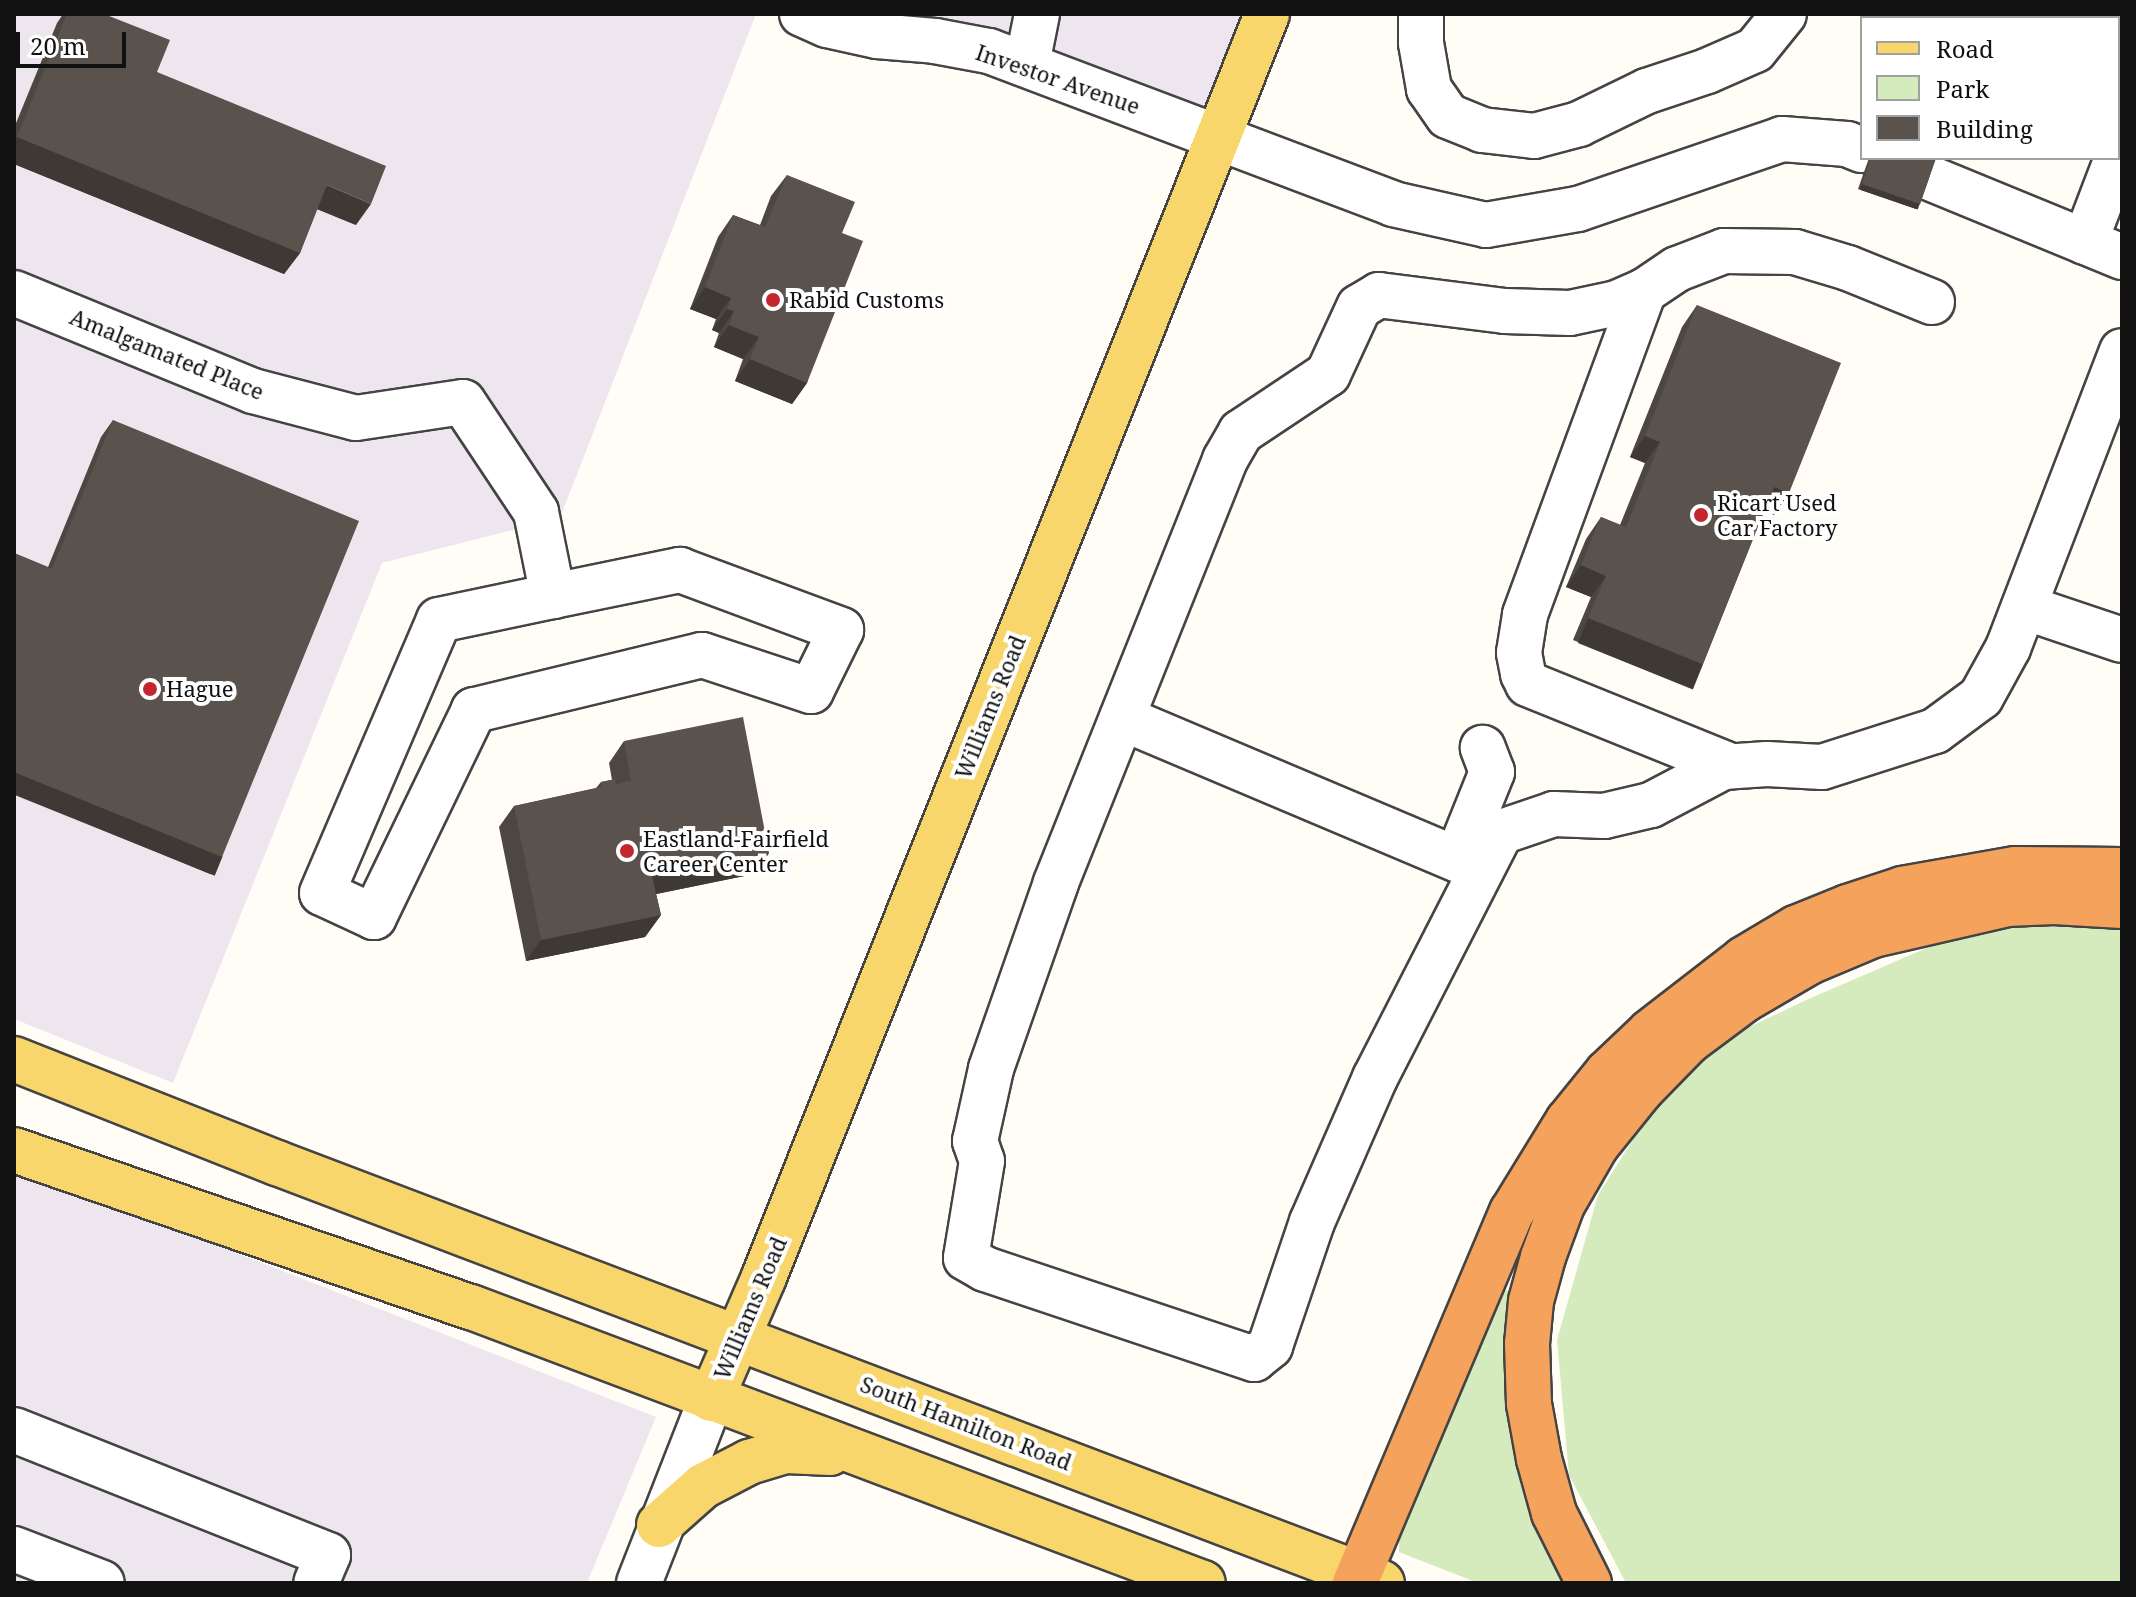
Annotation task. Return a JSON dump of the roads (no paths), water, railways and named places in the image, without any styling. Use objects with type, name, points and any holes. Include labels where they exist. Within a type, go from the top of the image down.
[{"type":"highway","points":[[1365,1580],[1512,1212],[1568,1121],[1607,1073],[1650,1032],[1744,959],[1796,928],[1848,907],[1902,889],[2015,869],[2122,870]]},
{"type":"highway","points":[[1589,1583],[1554,1513],[1539,1459],[1529,1404],[1527,1344],[1531,1301],[1543,1257],[1562,1205],[1596,1146],[1641,1090],[1689,1041],[1744,1000],[1809,962],[1873,935],[2007,904],[2054,902],[2122,906]]},
{"type":"main road","name":"Williams Road","points":[[711,1399],[739,1336],[1267,14]]},
{"type":"main road","name":"South Hamilton Road","points":[[14,1059],[277,1163],[739,1336],[1365,1580]]},
{"type":"main road","points":[[14,1150],[471,1307],[1203,1583]]},
{"type":"main road","points":[[659,1525],[703,1486],[766,1455],[786,1451],[832,1453],[880,1461]]},
{"type":"street","name":"Investor Avenue","points":[[802,14],[865,33],[989,51],[1393,204],[1486,225],[1578,209],[1782,139],[1847,144],[1860,149]]},
{"type":"street","points":[[1027,64],[1037,14]]},
{"type":"street","points":[[1421,14],[1421,43],[1429,89],[1448,116],[1482,130],[1534,136],[1579,124],[1647,91],[1707,71],[1755,50],[1784,14]]},
{"type":"street","points":[[1886,160],[2103,249],[2118,160]]},
{"type":"street","points":[[1483,748],[1492,772],[1469,864],[1322,1197],[1270,1346],[1254,1359],[985,1269],[966,1258],[982,1161],[975,1141],[991,1069],[1056,883],[1225,460],[1241,432],[1328,374],[1359,307],[1379,295],[1505,311],[1570,313],[1617,303],[1644,291],[1677,269],[1724,251],[1795,252],[1848,268],[1932,302]]},
{"type":"street","points":[[1644,291],[1525,615],[1521,663],[1528,684],[1731,766]]},
{"type":"street","name":"Amalgamated Place","points":[[14,293],[253,391],[356,418],[463,402],[536,512],[553,596]]},
{"type":"street","points":[[1469,864],[1501,832],[1554,814],[1604,816],[1651,805],[1723,767],[1767,764],[1822,767],[1935,731],[1981,697],[2024,607],[2118,373]]},
{"type":"street","points":[[680,570],[841,630],[811,691],[702,655],[474,710],[374,917],[322,893],[439,620],[553,596],[680,570]]},
{"type":"street","points":[[2024,607],[2122,640]]},
{"type":"street","points":[[1122,718],[1469,864]]},
{"type":"street","points":[[639,1583],[659,1525],[711,1399]]},
{"type":"street","points":[[14,1430],[328,1555],[316,1583]]},
{"type":"street","points":[[14,1549],[102,1583]]},
{"type":"place","name":"Rabid Customs","points":[[773,300]]},
{"type":"place","name":"Ricart Used Car Factory","points":[[1701,515]]},
{"type":"place","name":"Hague","points":[[150,689]]},
{"type":"place","name":"Eastland-Fairfield Career Center","points":[[627,851]]}]
